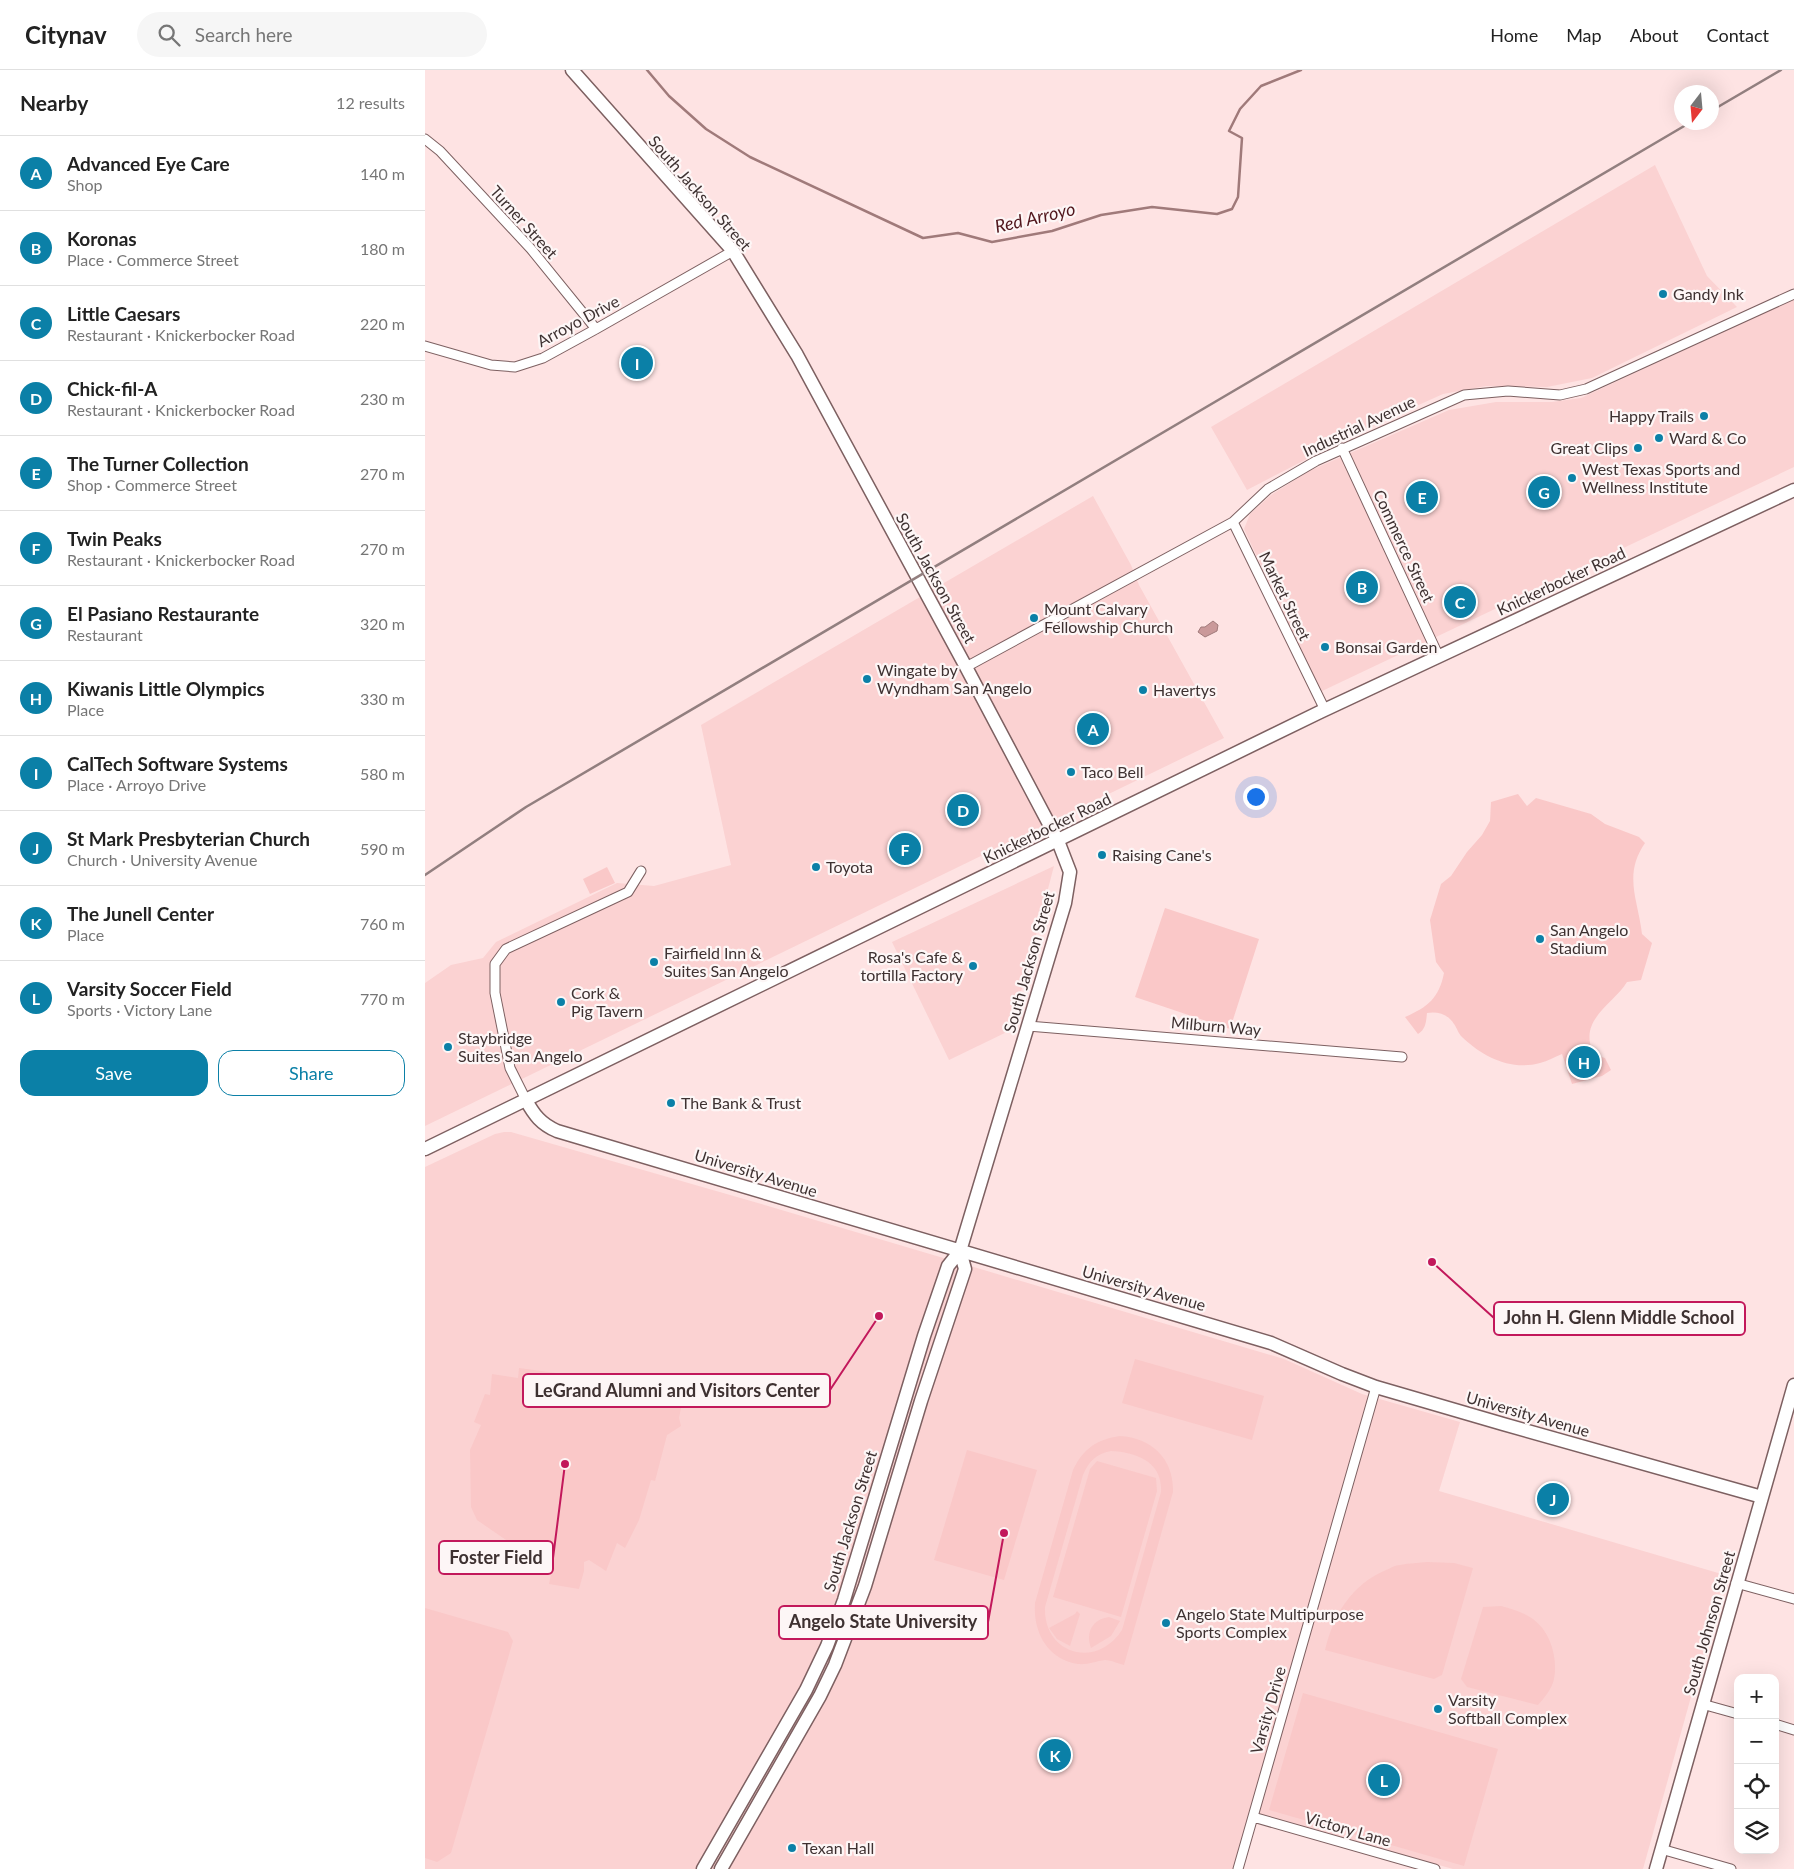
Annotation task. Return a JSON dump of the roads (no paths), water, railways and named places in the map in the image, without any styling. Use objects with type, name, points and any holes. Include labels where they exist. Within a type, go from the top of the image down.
[{"type":"street","name":"South Jackson Street","points":[[573,70],[733,252],[797,355],[1058,841],[1070,872],[1066,896],[960,1251],[948,1266],[907,1387],[844,1600],[827,1646],[807,1690],[703,1869]]},
{"type":"street","name":"Turner Street","points":[[425,139],[440,151],[531,250],[596,329]]},
{"type":"street","name":"Arroyo Drive","points":[[425,346],[491,365],[515,367],[543,358],[733,252]]},
{"type":"street","name":"Industrial Avenue","points":[[966,667],[1233,522],[1268,489],[1342,448],[1464,395],[1508,391],[1560,395],[1586,389],[1794,294]]},
{"type":"street","name":"Commerce Street","points":[[1342,448],[1439,657]]},
{"type":"street","name":"Knickerbocker Road","points":[[425,1149],[1325,710],[1794,490]]},
{"type":"street","name":"Market Street","points":[[1233,522],[1325,710]]},
{"type":"street","points":[[526,1100],[510,1068],[495,993],[495,964],[506,948],[628,892],[641,871]]},
{"type":"street","name":"Milburn Way","points":[[1028,1026],[1402,1057]]},
{"type":"street","name":"University Avenue","points":[[526,1100],[535,1116],[546,1126],[557,1131],[1271,1343],[1376,1387],[1762,1497]]},
{"type":"street","name":"South Jackson Street","points":[[721,1869],[820,1696],[852,1624],[868,1578],[934,1358],[965,1269],[960,1251]]},
{"type":"street","name":"South Johnson Street","points":[[1656,1869],[1794,1386]]},
{"type":"street","name":"Varsity Drive","points":[[1239,1869],[1376,1387]]},
{"type":"street","points":[[1737,1583],[1794,1599]]},
{"type":"street","points":[[1702,1704],[1734,1713]]},
{"type":"street","points":[[1779,1725],[1794,1730]]},
{"type":"street","name":"Victory Lane","points":[[1253,1817],[1435,1869]]},
{"type":"street","points":[[1661,1849],[1731,1869]]},
{"type":"waterway","name":"Red Arroyo","points":[[647,70],[669,96],[706,129],[750,157],[923,238],[958,233],[992,242],[1052,231],[1101,215],[1152,207],[1217,214],[1232,209],[1238,197],[1242,138],[1229,131],[1240,109],[1261,86],[1301,70]]},
{"type":"railway","points":[[1719,106],[1781,70]]},
{"type":"railway","points":[[425,875],[526,807],[1677,130]]},
{"type":"place","name":"Gandy Ink","points":[[1663,294]]},
{"type":"place","name":"CalTech Software Systems","points":[[637,363]]},
{"type":"place","name":"Happy Trails","points":[[1704,416]]},
{"type":"place","name":"Ward & Co","points":[[1659,438]]},
{"type":"place","name":"Great Clips","points":[[1638,448]]},
{"type":"place","name":"West Texas Sports and Wellness Institute","points":[[1572,478]]},
{"type":"place","name":"El Pasiano Restaurante","points":[[1544,492]]},
{"type":"place","name":"The Turner Collection","points":[[1422,497]]},
{"type":"place","name":"Koronas","points":[[1362,587]]},
{"type":"place","name":"Little Caesars","points":[[1460,602]]},
{"type":"place","name":"Mount Calvary Fellowship Church","points":[[1034,618]]},
{"type":"place","name":"Bonsai Garden","points":[[1325,647]]},
{"type":"place","name":"Wingate by Wyndham San Angelo","points":[[867,679]]},
{"type":"place","name":"Havertys","points":[[1143,690]]},
{"type":"place","name":"Advanced Eye Care","points":[[1093,729]]},
{"type":"place","name":"Taco Bell","points":[[1071,772]]},
{"type":"place","name":"Chick-fil-A","points":[[963,810]]},
{"type":"place","name":"Twin Peaks","points":[[905,849]]},
{"type":"place","name":"Raising Cane's","points":[[1102,855]]},
{"type":"place","name":"Toyota","points":[[816,867]]},
{"type":"place","name":"San Angelo Stadium","points":[[1540,939]]},
{"type":"place","name":"Fairfield Inn & Suites San Angelo","points":[[654,962]]},
{"type":"place","name":"Rosa's Cafe & tortilla Factory","points":[[973,966]]},
{"type":"place","name":"Cork & Pig Tavern","points":[[561,1002]]},
{"type":"place","name":"Staybridge Suites San Angelo","points":[[448,1047]]},
{"type":"place","name":"Kiwanis Little Olympics","points":[[1584,1062]]},
{"type":"place","name":"The Bank & Trust","points":[[671,1103]]},
{"type":"place","name":"John H. Glenn Middle School","points":[[1432,1262]]},
{"type":"place","name":"LeGrand Alumni and Visitors Center","points":[[879,1316]]},
{"type":"place","name":"Foster Field","points":[[565,1464]]},
{"type":"place","name":"St Mark Presbyterian Church","points":[[1553,1499]]},
{"type":"place","name":"Angelo State University","points":[[1004,1533]]},
{"type":"place","name":"Angelo State Multipurpose Sports Complex","points":[[1166,1623]]},
{"type":"place","name":"Varsity Softball Complex","points":[[1438,1709]]},
{"type":"place","name":"The Junell Center","points":[[1055,1755]]},
{"type":"place","name":"Varsity Soccer Field","points":[[1384,1780]]},
{"type":"place","name":"Texan Hall","points":[[792,1848]]}]
